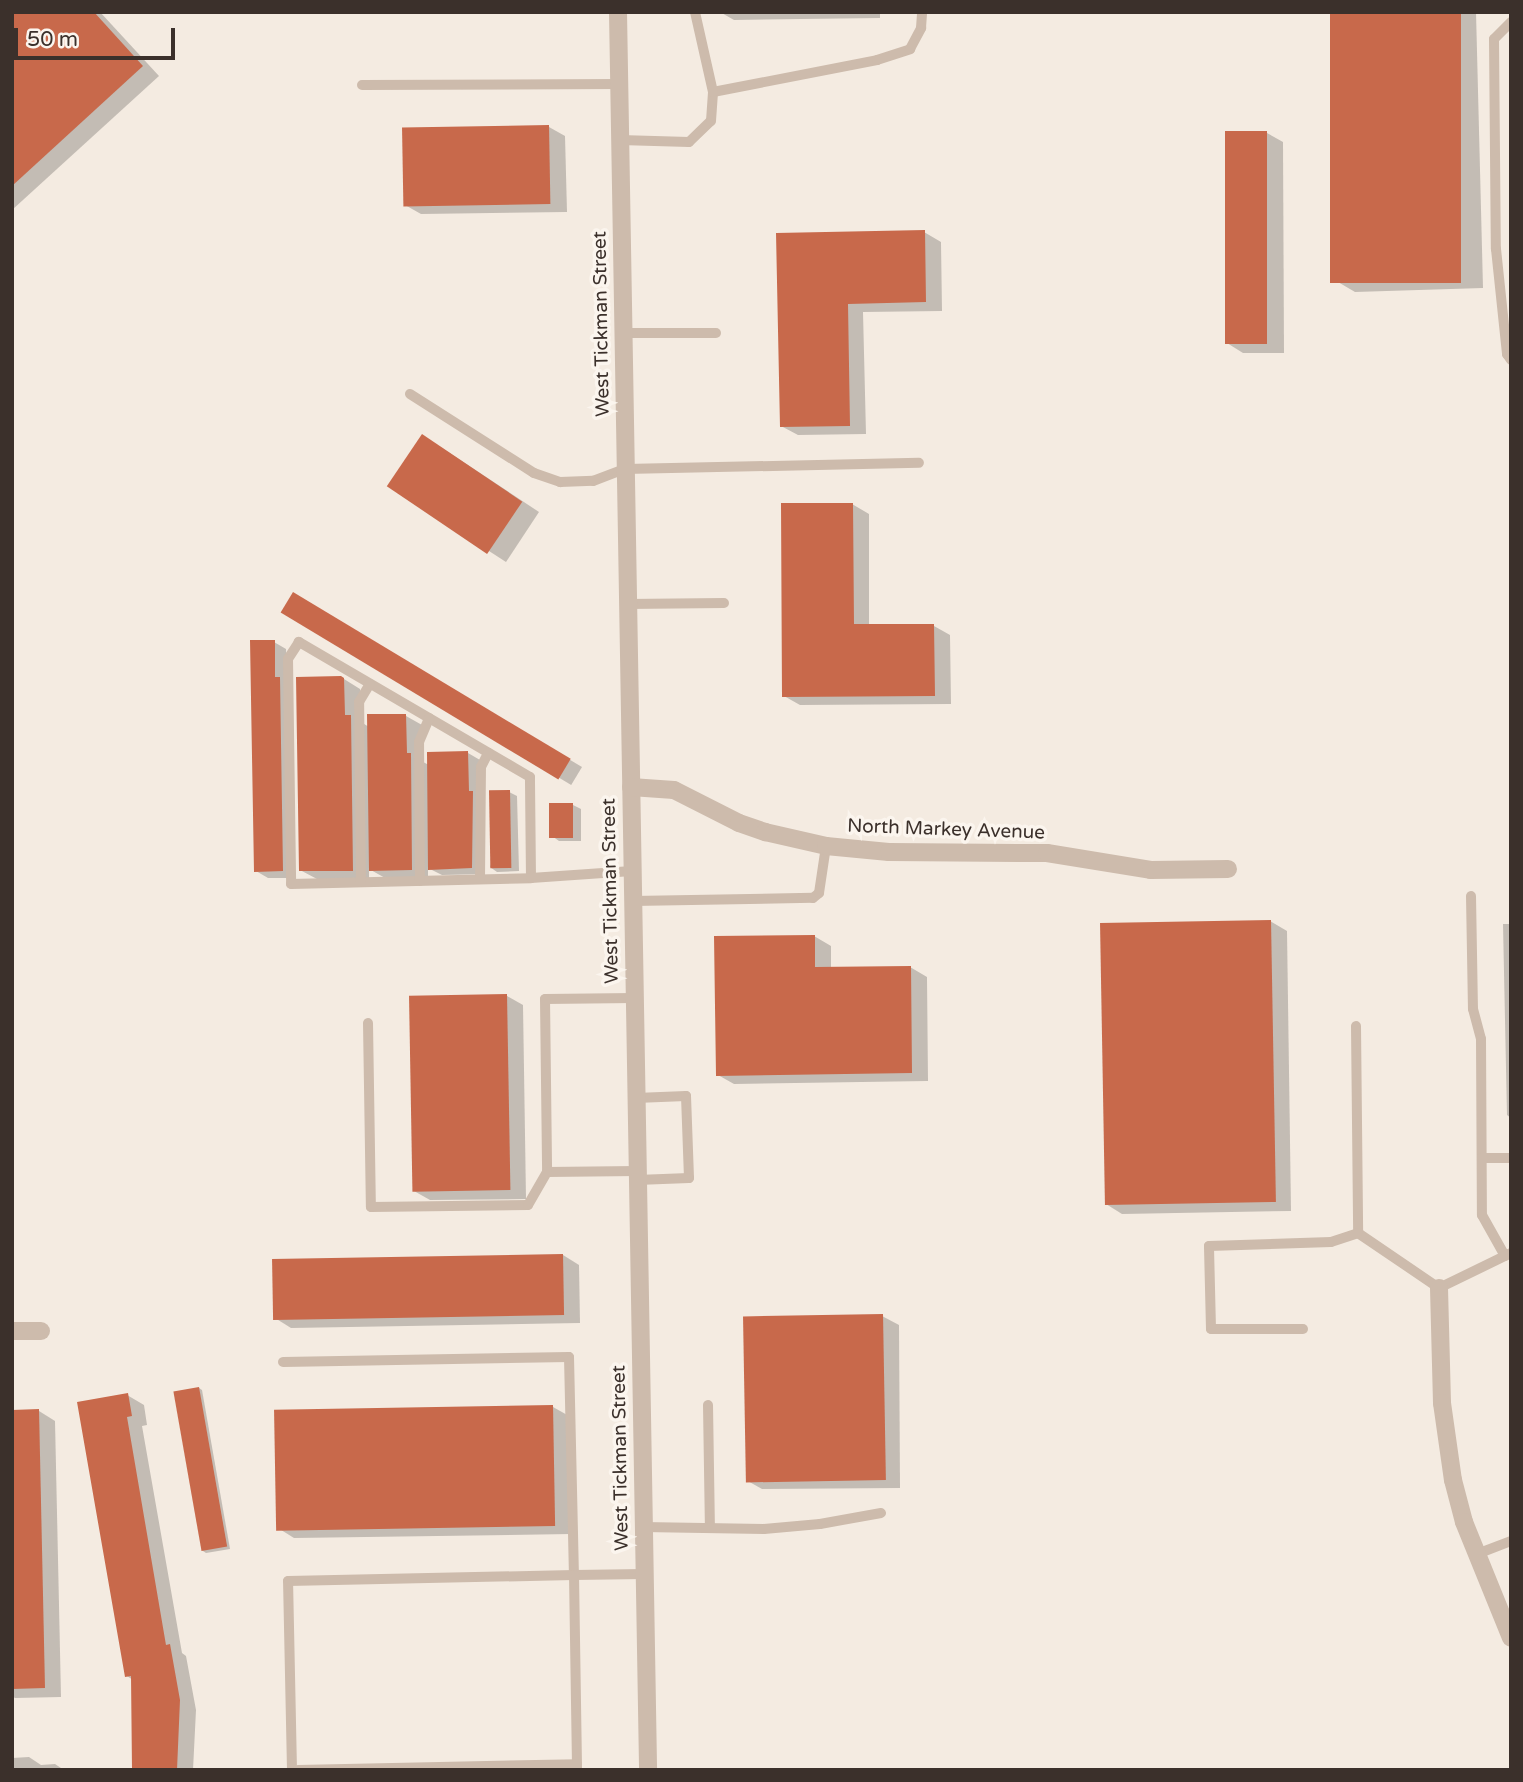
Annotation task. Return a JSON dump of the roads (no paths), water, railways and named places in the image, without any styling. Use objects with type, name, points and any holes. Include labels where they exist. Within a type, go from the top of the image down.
[{"type":"street","name":"West Tickman Street","points":[[618,12],[648,1770]]},
{"type":"street","name":"North Markey Avenue","points":[[631,787],[674,790],[740,823],[765,832],[826,846],[889,852],[1047,853],[1151,870],[1228,869]]},
{"type":"street","points":[[1439,1288],[1440,1368],[1446,1441],[1456,1490],[1476,1554],[1511,1638]]},
{"type":"street","points":[[12,1331],[41,1331]]},
{"type":"lane","points":[[620,140],[689,142],[711,121],[713,92],[695,12]]},
{"type":"lane","points":[[713,92],[877,60],[910,49],[921,28],[922,12]]},
{"type":"lane","points":[[1511,22],[1494,39],[1496,249],[1507,354],[1511,360]]},
{"type":"lane","points":[[362,85],[619,84]]},
{"type":"lane","points":[[623,333],[716,333]]},
{"type":"lane","points":[[410,394],[534,473],[560,482],[593,481],[625,469],[919,463]]},
{"type":"lane","points":[[627,604],[724,603]]},
{"type":"lane","points":[[531,878],[530,777],[299,642],[288,659],[291,884],[531,878],[632,871]]},
{"type":"lane","points":[[361,882],[359,702],[370,684]]},
{"type":"lane","points":[[420,881],[419,742],[429,718]]},
{"type":"lane","points":[[480,879],[481,766],[488,753]]},
{"type":"lane","points":[[633,901],[813,898],[819,893],[826,846]]},
{"type":"lane","points":[[1358,1233],[1439,1288],[1508,1255],[1482,1215],[1481,1039],[1474,1009],[1471,896]]},
{"type":"lane","points":[[368,1023],[371,1207],[528,1205],[547,1172],[545,999],[634,998]]},
{"type":"lane","points":[[1356,1026],[1358,1233]]},
{"type":"lane","points":[[547,1172],[688,1178],[686,1096],[636,1098]]},
{"type":"lane","points":[[1482,1158],[1511,1158]]},
{"type":"lane","points":[[1303,1329],[1211,1329],[1209,1245],[1331,1242],[1358,1233]]},
{"type":"lane","points":[[283,1362],[569,1357],[577,1767],[298,1770]]},
{"type":"lane","points":[[708,1405],[710,1528]]},
{"type":"lane","points":[[643,1527],[764,1529],[820,1524],[881,1513]]},
{"type":"lane","points":[[1476,1554],[1511,1541]]},
{"type":"lane","points":[[292,1770],[288,1581],[644,1574]]}]
